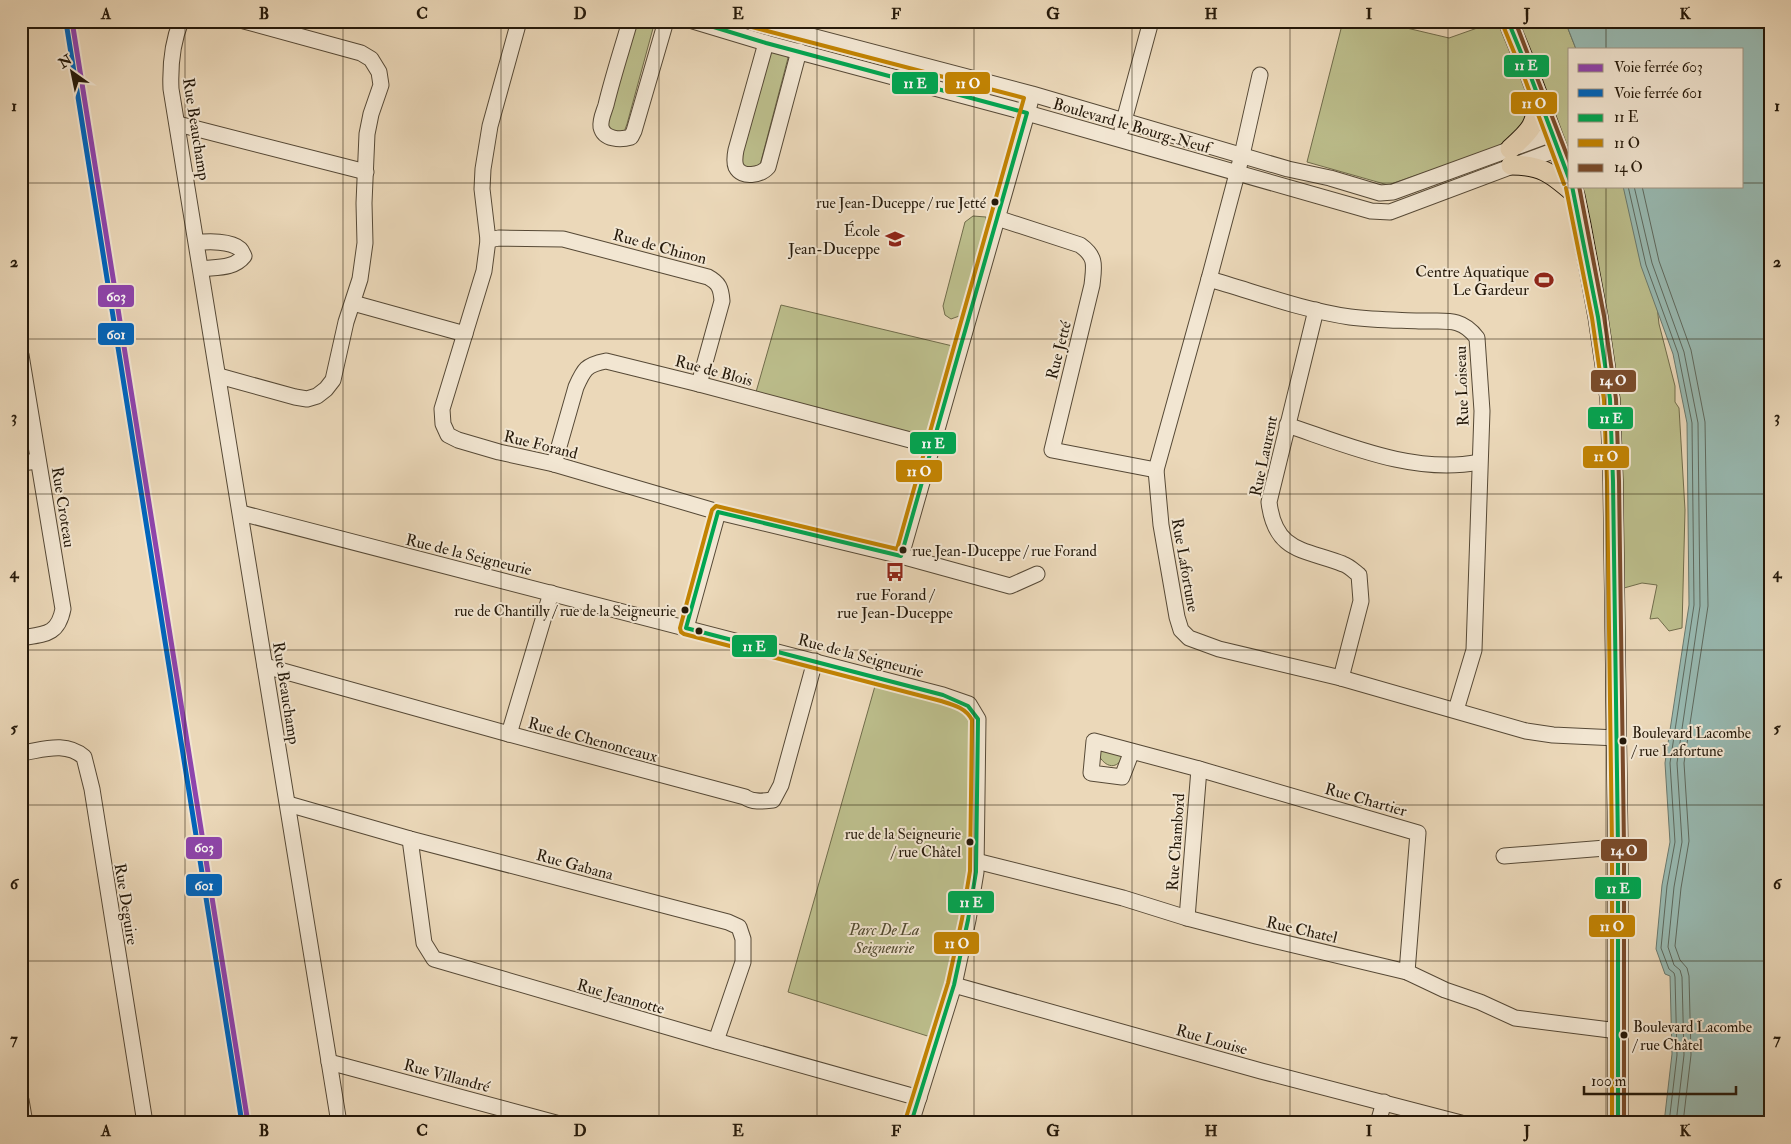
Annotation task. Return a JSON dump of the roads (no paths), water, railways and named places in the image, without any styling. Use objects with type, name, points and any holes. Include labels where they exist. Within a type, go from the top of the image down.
[{"type":"main road","points":[[1508,21],[1568,176]]},
{"type":"main road","points":[[1536,90],[1536,118],[1510,157],[1538,167],[1568,185]]},
{"type":"main road","points":[[1572,188],[1598,317],[1610,399],[1618,847],[1618,1123]]},
{"type":"street","name":"Rue Beauchamp","points":[[181,21],[170,68],[171,89],[339,1123]]},
{"type":"street","points":[[219,376],[295,398],[307,399],[317,396],[326,389],[332,380],[340,343],[360,279],[365,243],[364,203],[367,134],[370,114],[380,86],[379,72],[372,60],[361,53],[244,21]]},
{"type":"street","name":"Rue Forand","points":[[519,21],[492,118],[483,169],[483,198],[488,240],[484,271],[442,410],[443,424],[448,435],[458,440],[499,452],[554,464],[718,512],[901,556],[1010,586],[1037,574]]},
{"type":"street","points":[[630,21],[602,117],[601,127],[603,133],[611,138],[631,138],[666,21]]},
{"type":"street","name":"Boulevard le Bourg-Neuf","points":[[693,21],[718,25],[766,43],[1027,113],[1370,211],[1390,212],[1510,157]]},
{"type":"street","name":"Boulevard le Bourg-Neuf","points":[[754,21],[1032,94],[1242,156],[1338,180],[1380,193],[1393,192],[1510,157],[1555,141]]},
{"type":"street","points":[[1118,139],[1151,21]]},
{"type":"street","points":[[766,43],[736,150],[735,166],[745,174],[751,175],[764,172],[768,167],[799,51]]},
{"type":"street","name":"Rue Lafortune","points":[[1260,76],[1242,156],[1156,470],[1161,525],[1181,630],[1189,638],[1219,649],[1341,678],[1456,710],[1526,732],[1616,738]]},
{"type":"street","points":[[901,556],[1032,94]]},
{"type":"street","points":[[178,124],[366,172]]},
{"type":"street","name":"Rue Jetté","points":[[997,218],[1080,245],[1088,250],[1095,262],[1092,285],[1052,450],[1156,470]]},
{"type":"street","name":"Rue de Chinon","points":[[488,240],[500,238],[564,239],[708,277],[718,282],[722,290],[722,300],[699,384]]},
{"type":"street","points":[[197,243],[209,240],[232,246],[240,249],[244,256],[239,263],[201,269]]},
{"type":"street","name":"Rue Loiseau","points":[[1209,279],[1316,310],[1350,317],[1462,323],[1471,329],[1477,338],[1482,411],[1474,650],[1456,710]]},
{"type":"street","points":[[353,303],[465,334]]},
{"type":"street","name":"Rue Laurent","points":[[1316,310],[1269,502],[1271,518],[1288,544],[1345,564],[1359,575],[1361,601],[1341,678]]},
{"type":"street","name":"Rue Croteau","points":[[21,356],[63,609],[60,622],[52,630],[42,635],[21,638]]},
{"type":"street","name":"Rue de Blois","points":[[554,464],[576,387],[586,368],[594,363],[606,361],[933,446]]},
{"type":"street","points":[[1287,425],[1354,448],[1418,463],[1461,466],[1479,462]]},
{"type":"street","points":[[21,463],[38,461]]},
{"type":"street","points":[[686,628],[718,512]]},
{"type":"street","name":"Rue de la Seigneurie","points":[[240,513],[815,661],[943,695],[969,704],[978,719],[976,872],[954,985],[911,1123]]},
{"type":"street","points":[[509,734],[551,593]]},
{"type":"street","name":"Rue de Chenonceaux","points":[[265,666],[745,797],[749,800],[763,801],[773,800],[784,776],[815,661]]},
{"type":"street","name":"Rue Deguire","points":[[21,753],[62,747],[71,748],[84,757],[92,790],[145,1123]]},
{"type":"street","points":[[1132,751],[1198,769]]},
{"type":"street","name":"Rue Chambord","points":[[1187,918],[1198,769]]},
{"type":"street","name":"Rue Chartier","points":[[1198,769],[1418,832],[1407,972]]},
{"type":"street","name":"Rue Gabana","points":[[288,804],[410,839],[728,922],[739,927],[744,939],[743,962],[716,1041]]},
{"type":"street","name":"Rue Jeannotte","points":[[410,839],[424,943],[434,959],[919,1098]]},
{"type":"street","points":[[1504,856],[1618,847]]},
{"type":"street","name":"Rue Chatel","points":[[976,861],[1122,898],[1187,918],[1407,972],[1445,990],[1480,1002],[1515,1018],[1618,1030]]},
{"type":"street","name":"Rue Louise","points":[[954,985],[1261,1071],[1462,1123]]},
{"type":"street","name":"Rue Villandré","points":[[329,1062],[556,1123]]},
{"type":"street","points":[[21,1100],[25,1123]]},
{"type":"street","points":[[1378,1123],[1384,1102]]},
{"type":"water","points":[[1565,21],[1770,21],[1770,1123],[1664,1123],[1672,1054],[1670,976],[1665,974],[1656,949],[1662,885],[1670,842],[1665,763],[1689,605],[1687,423],[1673,354],[1641,266],[1623,188],[1744,188],[1744,48],[1576,48]]},
{"type":"rail line","name":"603","points":[[72,21],[248,1123]]},
{"type":"rail line","name":"601","points":[[66,22],[242,1123]]},
{"type":"place","name":"rue Jean-Duceppe / rue Jetté","points":[[995,202]]},
{"type":"place","name":"École Jean-Duceppe","points":[[895,239]]},
{"type":"place","name":"Centre Aquatique Le Gardeur","points":[[1544,280]]},
{"type":"place","name":"rue Jean-Duceppe / rue Forand","points":[[903,550]]},
{"type":"place","name":"rue Forand / rue Jean-Duceppe","points":[[895,572]]},
{"type":"place","name":"rue de Chantilly / rue de la Seigneurie","points":[[685,610]]},
{"type":"place","name":"Boulevard Lacombe / rue Lafortune","points":[[1623,741]]},
{"type":"place","name":"rue de la Seigneurie / rue Châtel","points":[[970,842]]},
{"type":"place","name":"Boulevard Lacombe / rue Châtel","points":[[1624,1035]]},
{"type":"park label","name":"Parc De La Seigneurie","points":[[884,938]]}]
